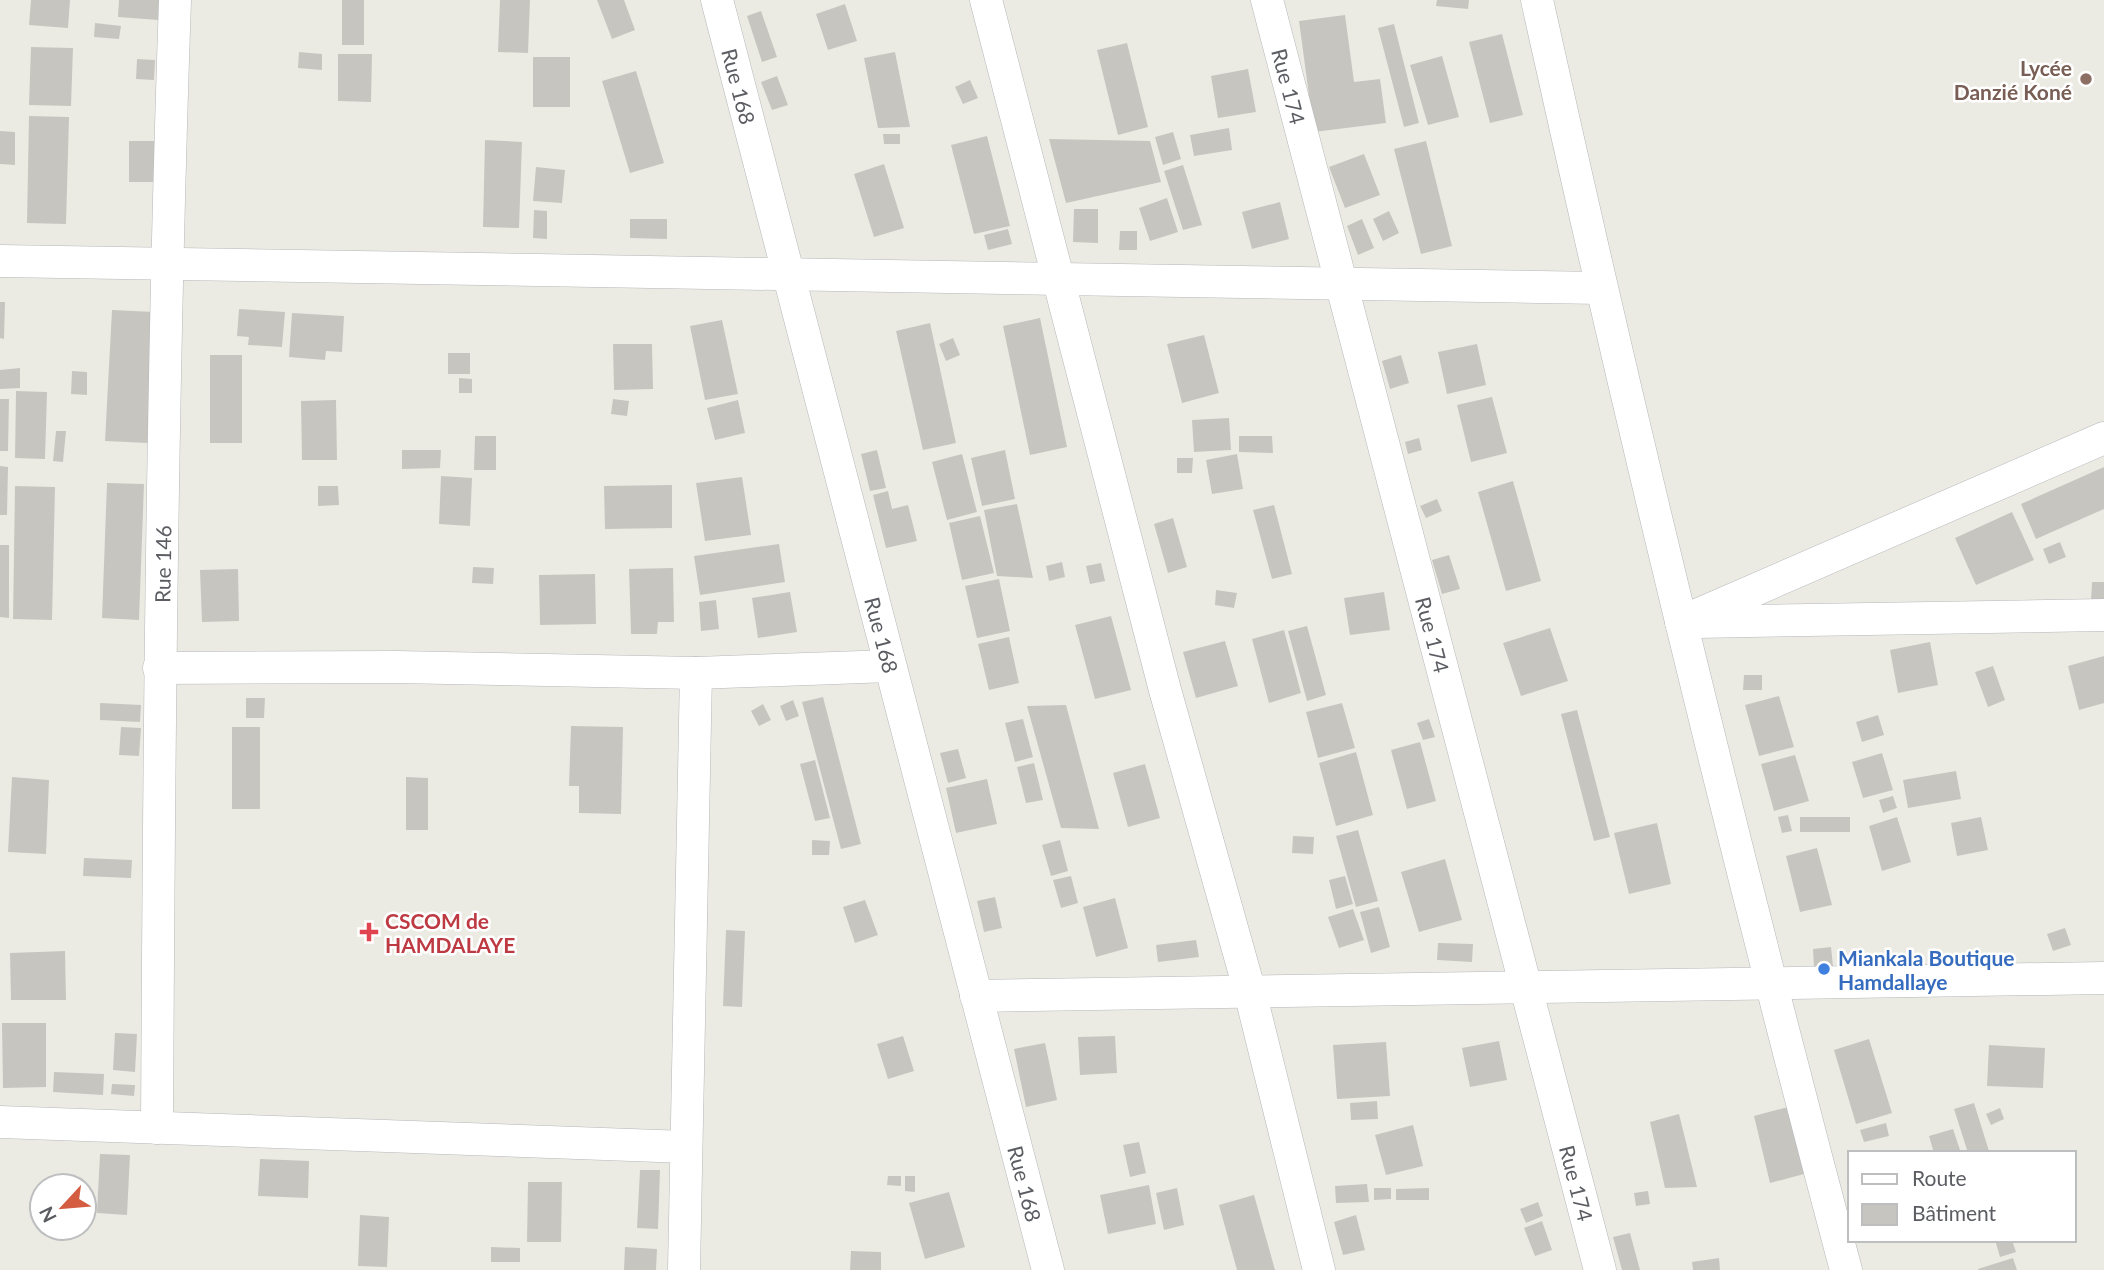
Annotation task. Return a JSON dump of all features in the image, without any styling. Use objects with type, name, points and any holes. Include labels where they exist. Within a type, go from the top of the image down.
[{"type":"street","name":"Rue 146","points":[[157,1128],[159,668],[165,264],[174,0]]},
{"type":"street","name":"Rue 168","points":[[717,0],[1048,1270]]},
{"type":"street","points":[[986,0],[1165,690],[1250,992],[1319,1270]]},
{"type":"street","name":"Rue 174","points":[[1267,0],[1600,1270]]},
{"type":"street","points":[[1537,0],[1601,288],[1681,622],[1770,984],[1846,1270]]},
{"type":"street","points":[[0,261],[1601,288]]},
{"type":"street","points":[[1681,622],[2104,438]]},
{"type":"street","points":[[1681,622],[2104,615]]},
{"type":"street","points":[[159,668],[396,667],[696,673],[890,666]]},
{"type":"street","points":[[684,1270],[696,673]]},
{"type":"street","points":[[976,996],[2104,978]]},
{"type":"street","points":[[0,1122],[686,1147]]},
{"type":"building","points":[[31,0],[70,0],[68,28],[29,25]]},
{"type":"building","points":[[119,0],[159,0],[158,20],[118,17]]},
{"type":"building","points":[[342,0],[364,0],[364,45],[342,45]]},
{"type":"building","points":[[500,0],[530,0],[528,53],[498,52]]},
{"type":"building","points":[[597,0],[624,0],[635,30],[612,39]]},
{"type":"building","points":[[1437,0],[1469,0],[1468,9],[1436,6]]},
{"type":"building","points":[[845,4],[857,41],[828,50],[816,14]]},
{"type":"building","points":[[761,11],[777,57],[762,62],[747,16]]},
{"type":"building","points":[[1345,15],[1354,82],[1380,79],[1386,123],[1314,132],[1299,21]]},
{"type":"building","points":[[95,23],[121,26],[119,39],[94,37]]},
{"type":"building","points":[[1394,24],[1419,123],[1404,127],[1378,28]]},
{"type":"building","points":[[1502,34],[1523,115],[1490,123],[1469,42]]},
{"type":"building","points":[[1127,43],[1148,127],[1118,135],[1097,50]]},
{"type":"building","points":[[31,47],[73,48],[71,106],[29,105]]},
{"type":"building","points":[[299,52],[322,54],[322,70],[298,68]]},
{"type":"building","points":[[895,52],[910,127],[878,128],[864,58]]},
{"type":"building","points":[[338,54],[372,54],[371,102],[338,101]]},
{"type":"building","points":[[1442,56],[1459,117],[1428,125],[1410,65]]},
{"type":"building","points":[[533,57],[570,57],[570,107],[533,107]]},
{"type":"building","points":[[137,59],[155,60],[154,80],[136,79]]},
{"type":"building","points":[[1248,69],[1256,112],[1218,118],[1211,76]]},
{"type":"building","points":[[636,71],[664,163],[630,173],[602,81]]},
{"type":"building","points":[[777,76],[788,105],[772,110],[761,82]]},
{"type":"building","points":[[970,80],[978,98],[963,104],[955,87]]},
{"type":"building","points":[[29,116],[69,117],[66,224],[27,223]]},
{"type":"building","points":[[1229,128],[1232,150],[1194,156],[1190,135]]},
{"type":"building","points":[[0,131],[15,132],[15,165],[0,164]]},
{"type":"building","points":[[1173,132],[1181,159],[1163,165],[1155,137]]},
{"type":"building","points":[[883,134],[900,134],[900,144],[884,144]]},
{"type":"building","points":[[987,136],[1010,226],[974,234],[951,145]]},
{"type":"building","points":[[1049,139],[1150,141],[1161,182],[1066,203]]},
{"type":"building","points":[[485,140],[522,142],[519,228],[483,227]]},
{"type":"building","points":[[129,141],[156,141],[155,182],[129,182]]},
{"type":"building","points":[[1426,141],[1452,246],[1421,254],[1394,149]]},
{"type":"building","points":[[1364,154],[1380,195],[1345,208],[1329,167]]},
{"type":"building","points":[[884,164],[904,228],[874,237],[854,174]]},
{"type":"building","points":[[1183,165],[1202,225],[1183,230],[1164,171]]},
{"type":"building","points":[[536,167],[565,170],[562,203],[533,201]]},
{"type":"building","points":[[1167,198],[1178,232],[1150,241],[1139,208]]},
{"type":"building","points":[[1280,202],[1289,239],[1252,249],[1242,212]]},
{"type":"building","points":[[1074,209],[1098,209],[1098,243],[1073,242]]},
{"type":"building","points":[[534,210],[547,211],[547,239],[533,238]]},
{"type":"building","points":[[1389,211],[1399,233],[1383,241],[1373,219]]},
{"type":"building","points":[[630,219],[667,219],[667,239],[630,238]]},
{"type":"building","points":[[1362,219],[1374,248],[1358,255],[1347,226]]},
{"type":"building","points":[[1008,229],[1012,244],[988,250],[984,235]]},
{"type":"building","points":[[1120,231],[1137,231],[1137,250],[1119,250]]},
{"type":"building","points":[[0,302],[5,302],[4,339],[0,338]]},
{"type":"building","points":[[239,309],[285,312],[282,347],[248,345],[249,337],[237,336]]},
{"type":"building","points":[[112,310],[155,312],[148,443],[105,441]]},
{"type":"building","points":[[292,313],[344,316],[342,352],[326,351],[325,360],[289,357]]},
{"type":"building","points":[[1040,318],[1067,447],[1030,455],[1003,326]]},
{"type":"building","points":[[722,320],[738,394],[705,400],[690,326]]},
{"type":"building","points":[[930,323],[956,443],[923,450],[896,331]]},
{"type":"building","points":[[1204,335],[1219,393],[1182,403],[1167,344]]},
{"type":"building","points":[[953,338],[960,355],[946,361],[939,344]]},
{"type":"building","points":[[613,344],[652,344],[653,389],[614,390]]},
{"type":"building","points":[[1477,344],[1486,385],[1447,394],[1438,352]]},
{"type":"building","points":[[448,353],[470,353],[470,374],[448,374]]},
{"type":"building","points":[[210,355],[242,355],[242,443],[210,443]]},
{"type":"building","points":[[1401,355],[1409,383],[1390,389],[1382,361]]},
{"type":"building","points":[[20,368],[20,388],[0,389],[0,370]]},
{"type":"building","points":[[72,371],[87,372],[87,395],[71,394]]},
{"type":"building","points":[[459,378],[472,379],[472,393],[459,393]]},
{"type":"building","points":[[16,391],[47,392],[45,459],[15,458]]},
{"type":"building","points":[[1492,397],[1507,453],[1471,462],[1457,405]]},
{"type":"building","points":[[0,399],[9,399],[8,451],[0,451]]},
{"type":"building","points":[[613,399],[629,401],[627,416],[611,414]]},
{"type":"building","points":[[336,400],[337,460],[302,460],[301,401]]},
{"type":"building","points":[[738,400],[745,433],[715,440],[707,408]]},
{"type":"building","points":[[1229,418],[1231,450],[1194,452],[1192,420]]},
{"type":"building","points":[[56,431],[66,431],[63,462],[53,461]]},
{"type":"building","points":[[475,436],[496,436],[496,470],[474,470]]},
{"type":"building","points":[[1239,436],[1272,436],[1273,453],[1239,452]]},
{"type":"building","points":[[1419,438],[1422,450],[1408,454],[1405,442]]},
{"type":"building","points":[[402,450],[441,450],[440,468],[402,469]]},
{"type":"building","points":[[877,450],[886,488],[870,491],[861,454]]},
{"type":"building","points":[[1005,450],[1015,499],[982,506],[971,458]]},
{"type":"building","points":[[962,454],[977,512],[947,520],[932,462]]},
{"type":"building","points":[[1237,454],[1243,489],[1212,494],[1206,460]]},
{"type":"building","points":[[1177,458],[1193,458],[1192,473],[1177,473]]},
{"type":"building","points":[[0,466],[8,467],[7,515],[0,515]]},
{"type":"building","points":[[2104,467],[2104,509],[2036,539],[2021,504]]},
{"type":"building","points":[[441,476],[472,478],[470,526],[439,524]]},
{"type":"building","points":[[742,477],[751,535],[705,541],[696,483]]},
{"type":"building","points":[[1513,481],[1541,581],[1506,591],[1478,492]]},
{"type":"building","points":[[107,483],[144,484],[139,620],[102,618]]},
{"type":"building","points":[[672,485],[672,528],[605,529],[604,486]]},
{"type":"building","points":[[15,486],[55,487],[52,620],[13,619]]},
{"type":"building","points":[[318,486],[338,486],[339,505],[318,506]]},
{"type":"building","points":[[888,491],[892,509],[908,505],[917,541],[886,548],[873,495]]},
{"type":"building","points":[[1437,499],[1442,511],[1426,518],[1420,506]]},
{"type":"building","points":[[1017,504],[1033,578],[997,576],[984,510]]},
{"type":"building","points":[[1274,505],[1292,574],[1272,579],[1253,510]]},
{"type":"building","points":[[2012,512],[2034,560],[1976,585],[1955,538]]},
{"type":"building","points":[[980,516],[994,573],[962,580],[949,523]]},
{"type":"building","points":[[1173,518],[1187,567],[1168,573],[1154,524]]},
{"type":"building","points":[[2060,542],[2066,557],[2049,564],[2043,549]]},
{"type":"building","points":[[779,544],[785,582],[700,595],[694,556]]},
{"type":"building","points":[[0,545],[9,545],[9,618],[0,617]]},
{"type":"building","points":[[1449,555],[1460,589],[1442,594],[1432,560]]},
{"type":"building","points":[[1062,562],[1065,577],[1049,581],[1046,566]]},
{"type":"building","points":[[1101,563],[1105,581],[1090,584],[1086,566]]},
{"type":"building","points":[[473,567],[494,568],[493,584],[472,583]]},
{"type":"building","points":[[673,568],[674,622],[658,622],[657,634],[631,634],[629,569]]},
{"type":"building","points":[[238,569],[239,621],[202,622],[200,570]]},
{"type":"building","points":[[595,574],[596,624],[540,625],[539,575]]},
{"type":"building","points":[[999,579],[1010,631],[977,638],[965,586]]},
{"type":"building","points":[[2092,582],[2104,582],[2104,601],[2091,601]]},
{"type":"building","points":[[1216,590],[1237,593],[1234,608],[1215,605]]},
{"type":"building","points":[[790,592],[797,632],[758,638],[752,598]]},
{"type":"building","points":[[1384,592],[1390,630],[1350,635],[1344,598]]},
{"type":"building","points":[[716,600],[719,629],[701,631],[699,602]]},
{"type":"building","points":[[1111,616],[1131,690],[1095,699],[1075,625]]},
{"type":"building","points":[[1307,626],[1326,695],[1307,701],[1288,631]]},
{"type":"building","points":[[1550,628],[1568,681],[1521,696],[1503,643]]},
{"type":"building","points":[[1284,630],[1301,693],[1269,703],[1252,639]]},
{"type":"building","points":[[1009,637],[1019,683],[989,690],[978,644]]},
{"type":"building","points":[[1225,641],[1238,686],[1196,698],[1183,652]]},
{"type":"building","points":[[1930,642],[1938,685],[1898,693],[1890,650]]},
{"type":"building","points":[[2104,656],[2104,703],[2079,710],[2068,666]]},
{"type":"building","points":[[1993,666],[2005,700],[1988,707],[1975,672]]},
{"type":"building","points":[[1744,675],[1762,675],[1762,690],[1743,690]]},
{"type":"building","points":[[1779,696],[1794,747],[1759,756],[1745,705]]},
{"type":"building","points":[[823,697],[861,844],[841,849],[802,702]]},
{"type":"building","points":[[246,698],[265,698],[264,718],[246,718]]},
{"type":"building","points":[[793,700],[799,716],[786,721],[780,706]]},
{"type":"building","points":[[100,703],[141,705],[140,722],[100,720]]},
{"type":"building","points":[[1342,703],[1355,748],[1318,758],[1306,712]]},
{"type":"building","points":[[763,704],[771,720],[759,726],[751,711]]},
{"type":"building","points":[[1066,705],[1099,829],[1061,828],[1027,706]]},
{"type":"building","points":[[1577,710],[1610,837],[1594,841],[1561,714]]},
{"type":"building","points":[[1878,715],[1884,735],[1862,742],[1856,722]]},
{"type":"building","points":[[1023,719],[1033,757],[1015,762],[1005,723]]},
{"type":"building","points":[[1429,719],[1435,737],[1423,740],[1417,723]]},
{"type":"building","points":[[571,726],[623,727],[621,814],[579,813],[579,786],[569,786]]},
{"type":"building","points":[[121,727],[141,728],[139,756],[119,755]]},
{"type":"building","points":[[232,727],[260,727],[260,809],[232,809]]},
{"type":"building","points":[[1420,742],[1436,801],[1407,809],[1391,750]]},
{"type":"building","points":[[958,749],[966,778],[948,783],[940,753]]},
{"type":"building","points":[[1356,752],[1373,815],[1336,826],[1319,763]]},
{"type":"building","points":[[1882,753],[1893,790],[1863,798],[1852,762]]},
{"type":"building","points":[[1795,755],[1809,801],[1774,811],[1761,764]]},
{"type":"building","points":[[815,760],[830,818],[815,821],[800,764]]},
{"type":"building","points":[[1034,763],[1043,800],[1026,803],[1017,767]]},
{"type":"building","points":[[1145,764],[1160,818],[1128,827],[1113,773]]},
{"type":"building","points":[[1956,771],[1961,799],[1908,808],[1903,780]]},
{"type":"building","points":[[12,777],[49,780],[46,854],[8,852]]},
{"type":"building","points":[[406,777],[428,778],[428,830],[406,830]]},
{"type":"building","points":[[987,779],[997,824],[956,833],[946,788]]},
{"type":"building","points":[[1893,796],[1897,808],[1883,813],[1879,800]]},
{"type":"building","points":[[1788,815],[1792,831],[1782,833],[1778,817]]},
{"type":"building","points":[[1800,817],[1850,817],[1850,832],[1800,832]]},
{"type":"building","points":[[1897,817],[1911,862],[1882,871],[1869,826]]},
{"type":"building","points":[[1981,817],[1988,850],[1957,856],[1951,823]]},
{"type":"building","points":[[1657,823],[1671,884],[1629,894],[1614,833]]},
{"type":"building","points":[[1358,830],[1378,901],[1356,907],[1336,836]]},
{"type":"building","points":[[1293,836],[1314,837],[1313,854],[1292,853]]},
{"type":"building","points":[[812,840],[830,841],[829,855],[812,855]]},
{"type":"building","points":[[1060,840],[1068,871],[1051,876],[1042,845]]},
{"type":"building","points":[[1817,848],[1832,905],[1800,912],[1786,856]]},
{"type":"building","points":[[84,858],[132,860],[131,878],[83,876]]},
{"type":"building","points":[[1445,859],[1462,920],[1419,932],[1401,872]]},
{"type":"building","points":[[1071,876],[1078,903],[1061,908],[1053,880]]},
{"type":"building","points":[[1345,876],[1353,904],[1336,909],[1329,880]]},
{"type":"building","points":[[995,897],[1002,928],[984,932],[977,901]]},
{"type":"building","points":[[1115,898],[1128,948],[1096,957],[1083,907]]},
{"type":"building","points":[[865,900],[878,935],[855,943],[843,907]]},
{"type":"building","points":[[1379,907],[1390,947],[1371,953],[1360,912]]},
{"type":"building","points":[[1353,909],[1364,940],[1339,948],[1328,917]]},
{"type":"building","points":[[2065,928],[2071,945],[2053,951],[2047,934]]},
{"type":"building","points":[[726,930],[745,931],[742,1007],[723,1006]]},
{"type":"building","points":[[1196,940],[1199,957],[1158,962],[1156,945]]},
{"type":"building","points":[[1438,943],[1473,944],[1472,962],[1437,960]]},
{"type":"building","points":[[1831,947],[1833,966],[1814,967],[1813,949]]},
{"type":"building","points":[[65,951],[66,1000],[11,1000],[10,953]]},
{"type":"building","points":[[2,1023],[46,1023],[46,1087],[3,1088]]},
{"type":"building","points":[[115,1033],[137,1034],[135,1072],[113,1070]]},
{"type":"building","points":[[903,1036],[914,1071],[888,1079],[877,1044]]},
{"type":"building","points":[[1115,1036],[1117,1073],[1080,1075],[1078,1037]]},
{"type":"building","points":[[1869,1039],[1892,1113],[1856,1124],[1834,1050]]},
{"type":"building","points":[[1499,1041],[1507,1080],[1470,1087],[1462,1048]]},
{"type":"building","points":[[1386,1042],[1390,1096],[1337,1099],[1333,1045]]},
{"type":"building","points":[[1045,1043],[1057,1100],[1026,1107],[1014,1049]]},
{"type":"building","points":[[1989,1045],[2045,1048],[2043,1088],[1987,1086]]},
{"type":"building","points":[[54,1072],[104,1074],[103,1095],[53,1092]]},
{"type":"building","points":[[112,1084],[135,1085],[134,1096],[111,1094]]},
{"type":"building","points":[[1377,1101],[1378,1119],[1351,1120],[1350,1103]]},
{"type":"building","points":[[1974,1103],[1989,1151],[1967,1151],[1954,1109]]},
{"type":"building","points":[[1788,1107],[1804,1174],[1770,1183],[1754,1116]]},
{"type":"building","points":[[2000,1108],[2004,1119],[1991,1125],[1986,1114]]},
{"type":"building","points":[[1679,1114],[1697,1187],[1665,1188],[1650,1122]]},
{"type":"building","points":[[1886,1123],[1889,1136],[1864,1142],[1860,1130]]},
{"type":"building","points":[[1413,1125],[1423,1166],[1386,1175],[1375,1135]]},
{"type":"building","points":[[1953,1129],[1960,1151],[1933,1151],[1929,1136]]},
{"type":"building","points":[[1139,1142],[1146,1173],[1130,1177],[1123,1145]]},
{"type":"building","points":[[100,1154],[130,1155],[127,1215],[98,1213]]},
{"type":"building","points":[[260,1159],[309,1161],[308,1198],[258,1196]]},
{"type":"building","points":[[640,1170],[660,1170],[658,1229],[637,1228]]},
{"type":"building","points":[[888,1176],[901,1176],[901,1186],[887,1185]]},
{"type":"building","points":[[905,1176],[915,1176],[915,1192],[905,1191]]},
{"type":"building","points":[[528,1182],[562,1182],[561,1242],[527,1242]]},
{"type":"building","points":[[1367,1184],[1369,1202],[1336,1203],[1335,1186]]},
{"type":"building","points":[[1149,1185],[1156,1224],[1108,1234],[1100,1195]]},
{"type":"building","points":[[1177,1188],[1184,1225],[1164,1230],[1156,1193]]},
{"type":"building","points":[[1374,1188],[1391,1188],[1391,1199],[1374,1200]]},
{"type":"building","points":[[1429,1188],[1429,1200],[1396,1200],[1396,1189]]},
{"type":"building","points":[[1648,1191],[1650,1204],[1636,1206],[1634,1193]]},
{"type":"building","points":[[949,1192],[965,1247],[925,1259],[909,1203]]},
{"type":"building","points":[[1254,1195],[1275,1270],[1237,1270],[1219,1205]]},
{"type":"building","points":[[1538,1202],[1543,1216],[1526,1223],[1520,1209]]},
{"type":"building","points":[[360,1215],[389,1217],[387,1267],[358,1266]]},
{"type":"building","points":[[1356,1215],[1365,1250],[1343,1255],[1334,1222]]},
{"type":"building","points":[[1542,1221],[1552,1250],[1535,1256],[1524,1228]]},
{"type":"building","points":[[1630,1233],[1640,1270],[1622,1270],[1613,1237]]},
{"type":"building","points":[[1996,1242],[2013,1242],[2016,1252],[2000,1257]]},
{"type":"building","points":[[491,1247],[520,1248],[520,1262],[491,1262]]},
{"type":"building","points":[[625,1247],[657,1249],[656,1270],[624,1270]]},
{"type":"building","points":[[851,1251],[881,1252],[881,1270],[850,1270]]},
{"type":"building","points":[[1719,1258],[1720,1270],[1693,1270],[1692,1262]]},
{"type":"building","points":[[2013,1258],[2017,1270],[1978,1270],[1978,1269]]},
{"type":"place","name":"Lycée Danzié Koné","points":[[2086,79]]},
{"type":"place","name":"CSCOM de HAMDALAYE","points":[[369,932]]},
{"type":"place","name":"Miankala Boutique Hamdallaye","points":[[1824,969]]}]
